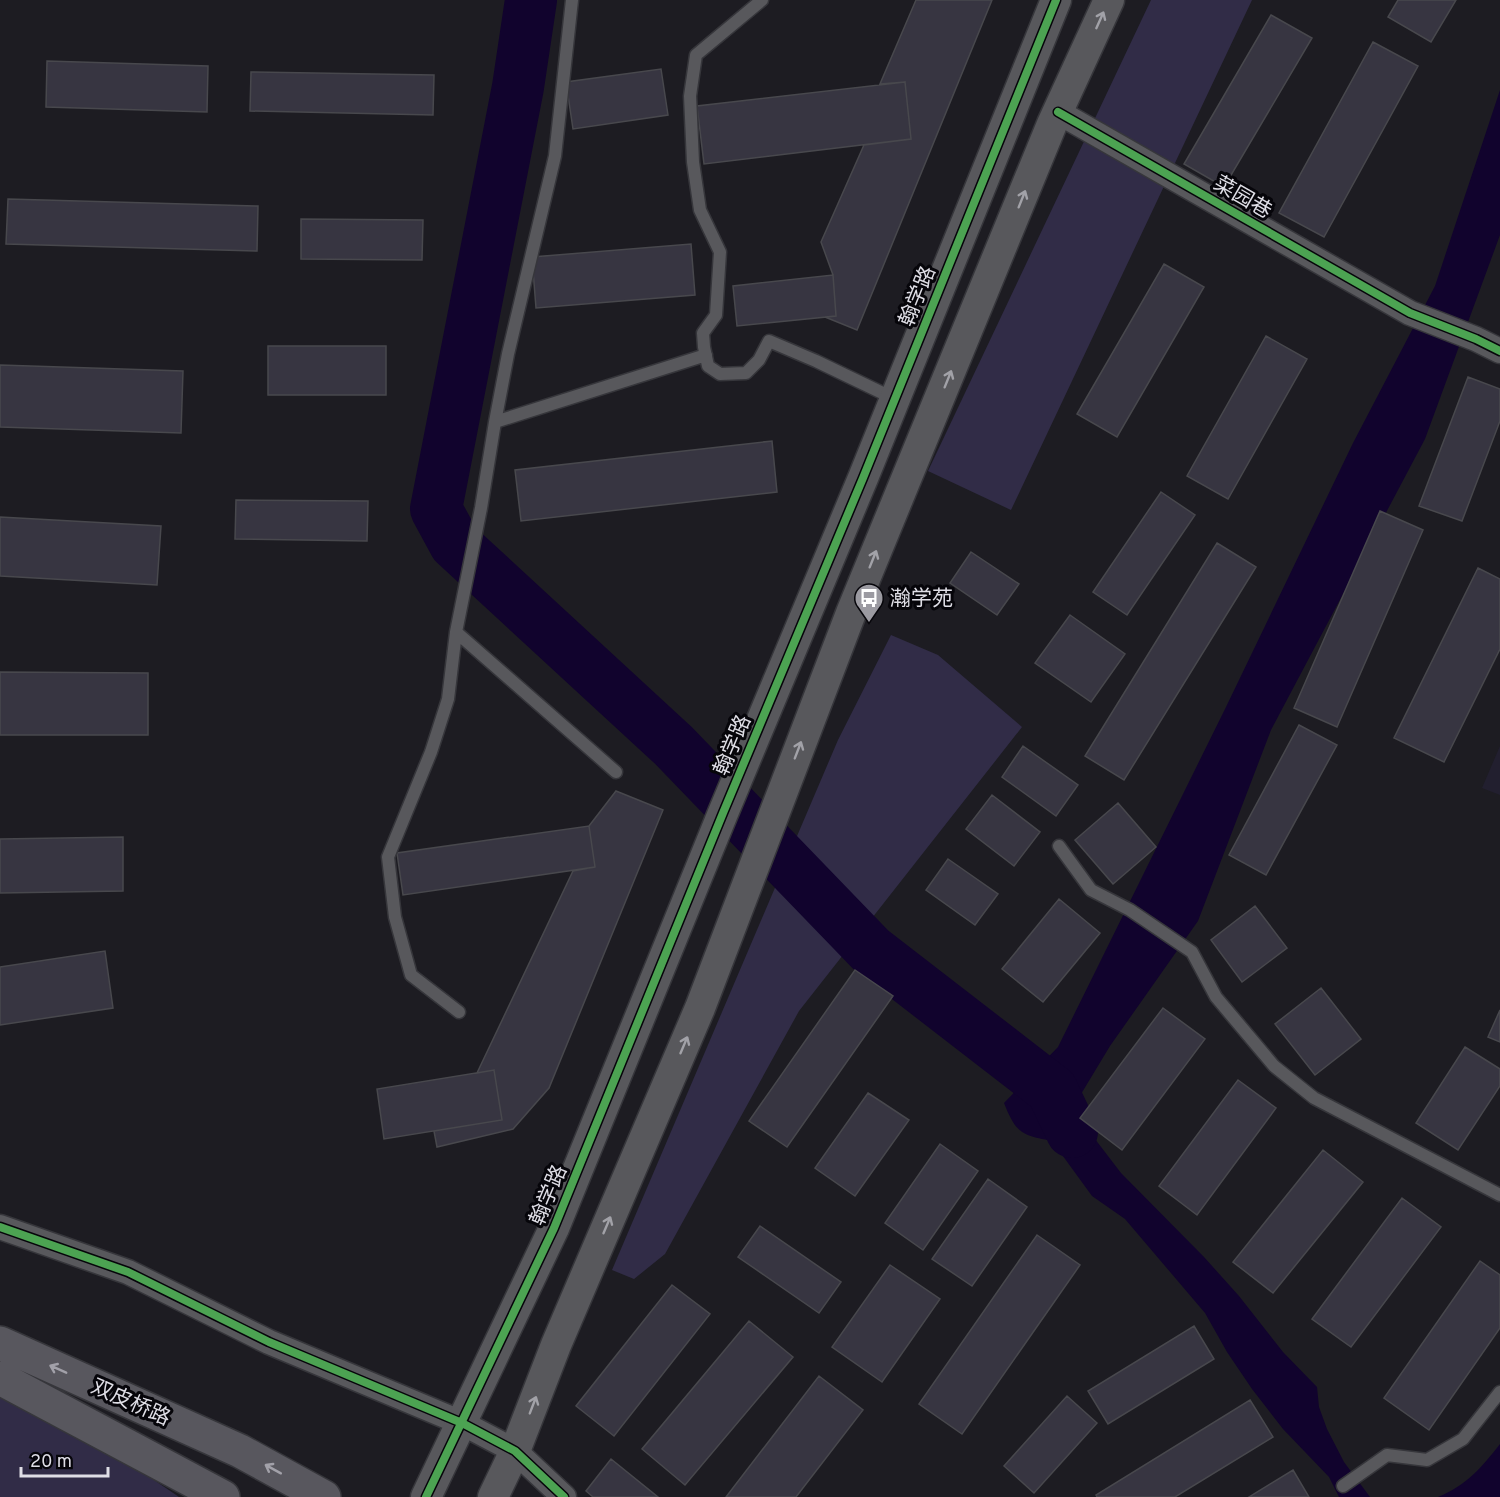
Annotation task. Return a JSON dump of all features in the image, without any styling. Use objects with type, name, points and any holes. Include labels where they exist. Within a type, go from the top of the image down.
[{"type":"main road","name":"双皮桥路","points":[[0,1343],[240,1451],[324,1497]]},
{"type":"main road","name":"双皮桥路","points":[[0,1378],[223,1497]]},
{"type":"street","name":"翰学路","points":[[426,1497],[554,1228],[895,399],[1056,0]]},
{"type":"street","points":[[493,1497],[515,1452],[556,1345],[700,1008],[836,649],[1058,112],[1108,0]]},
{"type":"street","name":"菜园巷","points":[[1058,112],[1410,313],[1500,351]]},
{"type":"street","points":[[0,1227],[128,1272],[269,1342],[462,1423],[515,1452],[564,1497]]},
{"type":"lane","points":[[459,1012],[411,975],[395,917],[388,857],[432,752],[447,699],[456,632],[510,343],[555,156],[572,0]]},
{"type":"lane","points":[[762,0],[696,55],[690,96],[693,162],[700,210],[720,252],[716,315],[703,333],[708,366],[720,375],[747,373],[759,360],[769,341],[895,399]]},
{"type":"lane","points":[[495,422],[706,355]]},
{"type":"lane","points":[[456,632],[616,772]]},
{"type":"lane","points":[[1059,846],[1091,891],[1130,910],[1192,952],[1223,1005],[1274,1066],[1314,1098],[1500,1195]]},
{"type":"lane","points":[[1343,1486],[1387,1455],[1427,1460],[1463,1439],[1500,1392]]},
{"type":"shaded area","points":[[1151,0],[1252,0],[1011,510],[928,471]]},
{"type":"shaded area","points":[[1500,90],[1500,235],[1425,439],[1271,730],[1198,921],[1110,1046],[1072,1109],[1121,1173],[1204,1257],[1239,1296],[1283,1352],[1317,1387],[1319,1407],[1327,1429],[1344,1462],[1370,1497],[1339,1497],[1329,1477],[1283,1429],[1252,1389],[1227,1352],[1205,1313],[1125,1219],[1092,1196],[1052,1141],[1033,1137],[1021,1131],[1012,1121],[1004,1103],[1058,1047],[1353,443],[1435,286]]},
{"type":"shaded area","points":[[891,635],[938,655],[1022,727],[799,1011],[665,1254],[634,1279],[612,1270],[838,740]]},
{"type":"shaded area","points":[[1500,746],[1500,795],[1482,788]]},
{"type":"shaded area","points":[[0,1392],[104,1446],[179,1497],[0,1497]]},
{"type":"shaded area","points":[[1500,1444],[1500,1497],[1438,1497],[1473,1475]]},
{"type":"building","points":[[916,0],[992,0],[857,330],[825,317],[836,316],[833,275],[821,242],[864,145],[911,139],[905,82],[880,84]]},
{"type":"building","points":[[1398,0],[1456,0],[1431,42],[1388,17]]},
{"type":"building","points":[[1271,15],[1312,38],[1224,187],[1184,164]]},
{"type":"building","points":[[1373,42],[1418,66],[1324,237],[1279,213]]},
{"type":"building","points":[[47,61],[208,66],[207,112],[46,107]]},
{"type":"building","points":[[661,69],[668,115],[573,129],[566,82]]},
{"type":"building","points":[[251,72],[434,75],[433,115],[250,111]]},
{"type":"building","points":[[905,82],[911,139],[704,164],[697,106]]},
{"type":"building","points":[[8,199],[258,206],[257,251],[6,244]]},
{"type":"building","points":[[301,219],[423,220],[422,260],[301,259]]},
{"type":"building","points":[[691,244],[695,295],[536,308],[532,257]]},
{"type":"building","points":[[1164,264],[1204,287],[1117,437],[1077,414]]},
{"type":"building","points":[[833,275],[836,316],[737,326],[733,286]]},
{"type":"building","points":[[1266,336],[1307,359],[1228,499],[1187,476]]},
{"type":"building","points":[[268,346],[386,346],[386,395],[268,395]]},
{"type":"building","points":[[0,365],[183,371],[181,433],[0,427]]},
{"type":"building","points":[[1468,377],[1500,389],[1500,421],[1462,521],[1419,506]]},
{"type":"building","points":[[772,441],[777,492],[521,521],[515,470]]},
{"type":"building","points":[[1161,492],[1195,515],[1127,615],[1093,592]]},
{"type":"building","points":[[236,500],[368,501],[367,541],[235,539]]},
{"type":"building","points":[[1380,511],[1423,530],[1337,727],[1294,708]]},
{"type":"building","points":[[0,517],[161,526],[157,585],[0,576]]},
{"type":"building","points":[[1217,543],[1256,567],[1124,780],[1085,756]]},
{"type":"building","points":[[971,552],[1019,584],[997,615],[950,583]]},
{"type":"building","points":[[1478,568],[1500,579],[1500,649],[1444,762],[1394,738]]},
{"type":"building","points":[[1070,615],[1125,654],[1091,702],[1035,663]]},
{"type":"building","points":[[0,672],[148,673],[148,735],[0,735]]},
{"type":"building","points":[[1299,725],[1337,745],[1266,875],[1229,855]]},
{"type":"building","points":[[1023,746],[1078,785],[1056,816],[1002,777]]},
{"type":"building","points":[[616,791],[663,810],[549,1088],[513,1129],[437,1147],[434,1131],[502,1120],[494,1070],[477,1073],[573,871],[595,867],[589,826]]},
{"type":"building","points":[[992,795],[1040,832],[1014,866],[966,829]]},
{"type":"building","points":[[1118,803],[1156,847],[1113,884],[1075,840]]},
{"type":"building","points":[[589,826],[595,867],[403,895],[397,853]]},
{"type":"building","points":[[123,837],[123,891],[0,893],[0,839]]},
{"type":"building","points":[[948,859],[998,894],[975,925],[926,890]]},
{"type":"building","points":[[1059,899],[1100,933],[1043,1002],[1002,969]]},
{"type":"building","points":[[1255,906],[1287,948],[1242,982],[1211,940]]},
{"type":"building","points":[[105,951],[113,1008],[0,1025],[0,967]]},
{"type":"building","points":[[855,970],[893,996],[787,1147],[749,1121]]},
{"type":"building","points":[[1321,988],[1361,1039],[1315,1075],[1275,1024]]},
{"type":"building","points":[[1163,1008],[1205,1039],[1122,1150],[1080,1118]]},
{"type":"building","points":[[1500,1010],[1500,1042],[1488,1037]]},
{"type":"building","points":[[1465,1047],[1500,1069],[1500,1086],[1458,1150],[1416,1123]]},
{"type":"building","points":[[494,1070],[502,1120],[384,1139],[377,1089]]},
{"type":"building","points":[[1238,1080],[1276,1108],[1197,1215],[1159,1186]]},
{"type":"building","points":[[868,1093],[909,1120],[855,1196],[815,1168]]},
{"type":"building","points":[[940,1144],[978,1171],[923,1250],[885,1223]]},
{"type":"building","points":[[1323,1150],[1363,1182],[1273,1293],[1233,1262]]},
{"type":"building","points":[[988,1179],[1027,1207],[972,1286],[932,1259]]},
{"type":"building","points":[[1402,1198],[1441,1227],[1351,1347],[1312,1319]]},
{"type":"building","points":[[760,1226],[841,1282],[819,1313],[738,1257]]},
{"type":"building","points":[[1037,1235],[1080,1265],[962,1434],[919,1404]]},
{"type":"building","points":[[1480,1261],[1500,1275],[1500,1328],[1429,1430],[1384,1398]]},
{"type":"building","points":[[890,1265],[940,1299],[882,1382],[832,1347]]},
{"type":"building","points":[[672,1285],[710,1314],[614,1436],[576,1406]]},
{"type":"building","points":[[749,1321],[793,1357],[685,1485],[642,1449]]},
{"type":"building","points":[[1194,1326],[1214,1359],[1108,1424],[1088,1391]]},
{"type":"building","points":[[819,1376],[863,1410],[796,1497],[726,1497]]},
{"type":"building","points":[[1067,1396],[1097,1423],[1034,1493],[1004,1466]]},
{"type":"building","points":[[1250,1400],[1273,1437],[1175,1497],[1097,1497],[1096,1495]]},
{"type":"building","points":[[611,1459],[658,1497],[593,1497],[586,1491]]},
{"type":"building","points":[[1293,1470],[1309,1497],[1249,1497]]},
{"type":"waterway","points":[[531,0],[518,87],[436,509],[455,544],[673,745],[871,950],[1052,1090],[1072,1132]]},
{"type":"cycle path","points":[[426,1497],[554,1228],[723,813],[863,478],[1056,0]]},
{"type":"cycle path","points":[[1058,112],[1410,313],[1500,351]]},
{"type":"cycle path","points":[[0,1227],[128,1272],[269,1342],[462,1423],[515,1451],[564,1497]]},
{"type":"place","name":"瀚学苑","points":[[869,624]]}]
